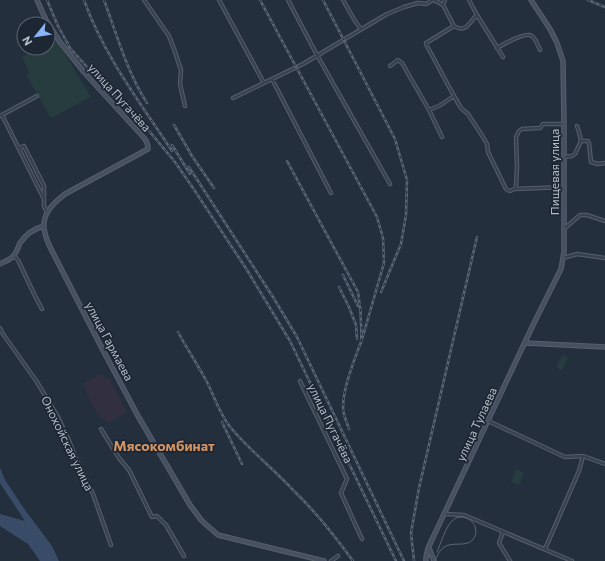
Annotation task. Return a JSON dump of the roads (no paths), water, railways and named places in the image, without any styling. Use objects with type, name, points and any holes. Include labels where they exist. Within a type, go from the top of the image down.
[{"type":"street","name":"улица Пугачёва","points":[[37,0],[46,20],[60,42],[83,71],[148,143],[148,149],[65,194],[53,203],[47,212]]},
{"type":"street","points":[[144,0],[169,36],[181,70],[180,84],[185,106]]},
{"type":"street","points":[[220,0],[264,83]]},
{"type":"street","points":[[288,0],[317,55],[390,184]]},
{"type":"street","points":[[343,0],[361,29]]},
{"type":"street","points":[[424,0],[426,4]]},
{"type":"street","points":[[233,98],[304,64],[387,14],[404,7],[418,3],[426,4],[433,0],[443,5],[454,26],[457,28],[464,28],[468,26],[477,15]]},
{"type":"street","points":[[443,5],[445,0]]},
{"type":"street","points":[[475,0],[470,1],[503,57]]},
{"type":"street","name":"Пищевая улица","points":[[525,343],[561,269],[564,252],[563,61],[557,43],[550,29],[531,0]]},
{"type":"street","points":[[454,26],[426,43],[461,108],[468,114],[485,140],[488,152],[506,189],[511,191],[515,189],[564,186]]},
{"type":"street","points":[[497,48],[518,38],[530,35],[534,38],[540,50]]},
{"type":"street","points":[[390,66],[398,60],[402,63],[442,137]]},
{"type":"street","points":[[272,79],[331,193]]},
{"type":"street","points":[[37,96],[1,115],[44,199]]},
{"type":"street","points":[[428,110],[439,106],[454,96]]},
{"type":"street","points":[[515,189],[517,167],[516,137],[519,131],[522,129],[540,128],[543,124],[564,124]]},
{"type":"street","points":[[564,157],[575,154],[581,141],[577,126]]},
{"type":"street","points":[[581,141],[588,141],[589,143],[591,162],[598,164],[605,163]]},
{"type":"street","name":"улица Гармаева","points":[[19,148],[24,146],[44,186],[44,206],[47,212],[44,220],[44,226],[45,234],[52,251],[138,416],[190,504],[202,521],[218,535],[318,560]]},
{"type":"street","points":[[564,229],[580,215],[587,214],[605,221]]},
{"type":"street","points":[[0,264],[14,256],[20,244],[29,233],[44,226]]},
{"type":"street","points":[[563,258],[577,254],[605,258]]},
{"type":"street","points":[[14,256],[18,260],[42,310]]},
{"type":"street","name":"Онохойская улица","points":[[0,328],[38,382],[59,419],[93,494],[111,545]]},
{"type":"street","points":[[525,343],[605,347]]},
{"type":"street","name":"улица Тулаева","points":[[426,561],[425,558],[444,514],[525,343]]},
{"type":"street","name":"улица Пугачёва","points":[[300,381],[347,479],[341,493],[362,539]]},
{"type":"street","points":[[488,421],[565,457],[583,456],[605,464]]},
{"type":"street","points":[[101,428],[119,458],[129,470],[152,517],[157,516],[166,525],[184,556]]},
{"type":"street","points":[[545,549],[579,471],[583,456]]},
{"type":"street","points":[[444,514],[464,515],[572,561]]},
{"type":"street","points":[[503,532],[499,543],[510,561]]},
{"type":"street","points":[[429,548],[434,561]]},
{"type":"street","points":[[330,561],[338,556]]},
{"type":"street","points":[[318,560],[324,561]]},
{"type":"water","points":[[0,468],[5,480],[52,546],[59,561],[40,561],[28,544],[0,526],[0,514],[25,521],[0,483]]},
{"type":"tram line","points":[[435,561],[437,555],[446,546],[468,543],[474,538],[476,533],[475,528],[470,520],[461,517],[452,521],[445,532],[437,552]]},
{"type":"railway","points":[[47,0],[58,26],[70,48],[150,132],[175,162],[247,270],[290,341],[396,561]]},
{"type":"railway","points":[[84,0],[92,21],[112,59],[172,151]]},
{"type":"railway","points":[[104,0],[128,66],[147,103]]},
{"type":"railway","points":[[260,0],[377,217],[383,238],[384,263],[361,343],[361,317],[358,292],[287,161]]},
{"type":"railway","points":[[323,0],[395,139],[407,180],[406,215],[401,244],[381,292]]},
{"type":"railway","points":[[588,0],[605,7]]},
{"type":"railway","points":[[174,125],[192,156],[214,188]]},
{"type":"railway","points":[[172,145],[190,174]]},
{"type":"railway","points":[[189,167],[297,337],[404,561]]},
{"type":"railway","points":[[414,561],[411,533],[419,488],[477,237]]},
{"type":"railway","points":[[343,275],[358,306]]},
{"type":"railway","points":[[339,287],[356,325],[357,339]]},
{"type":"railway","points":[[178,332],[207,382],[227,423],[238,436],[310,507],[353,561]]},
{"type":"railway","points":[[349,429],[343,408],[345,391],[362,339]]},
{"type":"railway","points":[[222,422],[242,464]]},
{"type":"district","name":"Мясокомбинат","points":[[164,445]]}]
